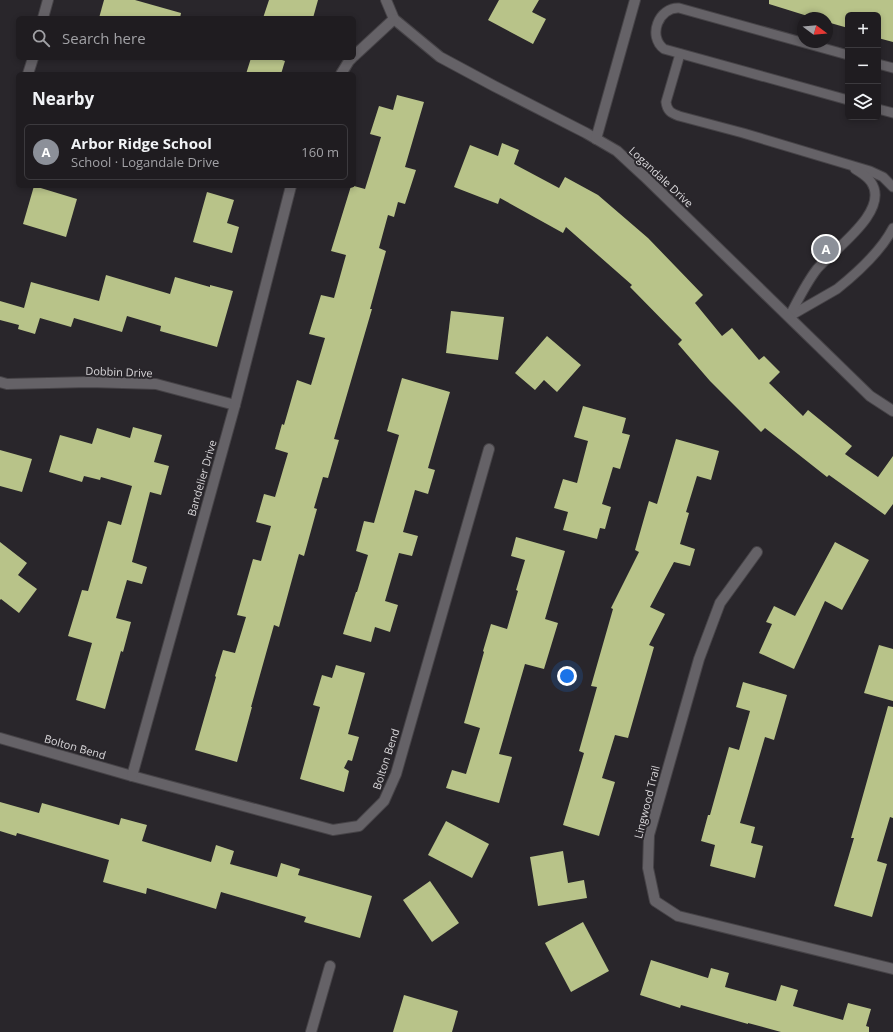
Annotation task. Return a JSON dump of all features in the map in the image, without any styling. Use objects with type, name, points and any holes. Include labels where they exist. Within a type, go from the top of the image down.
[{"type":"street","points":[[44,16],[48,0]]},
{"type":"street","name":"Logandale Drive","points":[[386,0],[394,19],[440,57],[617,151],[870,396],[893,411]]},
{"type":"street","points":[[596,139],[635,0]]},
{"type":"street","points":[[356,54],[394,19]]},
{"type":"street","points":[[29,72],[32,60]]},
{"type":"street","points":[[342,72],[350,60]]},
{"type":"street","name":"Bandelier Drive","points":[[132,776],[235,405],[291,188]]},
{"type":"street","name":"Dobbin Drive","points":[[0,382],[7,384],[90,382],[156,384],[235,405]]},
{"type":"street","name":"Bolton Bend","points":[[0,738],[132,776],[333,830],[359,826],[384,801],[396,774],[489,449]]},
{"type":"street","name":"Lingwood Trail","points":[[757,552],[720,603],[699,659],[649,835],[648,868],[655,901],[678,916],[893,969]]},
{"type":"street","points":[[311,1032],[330,966]]},
{"type":"lane","points":[[845,54],[695,12],[675,8],[669,11],[658,21],[656,28],[658,43],[664,49],[845,99]]},
{"type":"lane","points":[[680,54],[666,102],[667,108],[671,113],[744,133],[877,173],[887,180],[893,187]]},
{"type":"lane","points":[[881,65],[893,68]]},
{"type":"lane","points":[[881,110],[893,113]]},
{"type":"lane","points":[[789,317],[817,269],[861,226],[873,207],[875,194],[872,183],[866,176],[846,163]]},
{"type":"lane","points":[[789,317],[841,286],[882,245],[893,228]]},
{"type":"building","points":[[104,0],[135,0],[181,13],[180,16],[100,16]]},
{"type":"building","points":[[269,0],[318,0],[314,16],[264,16]]},
{"type":"building","points":[[499,0],[539,0],[532,12],[546,19],[533,44],[488,20]]},
{"type":"building","points":[[769,0],[893,0],[893,42],[881,39],[881,12],[845,12],[845,27],[833,24],[833,12],[797,13],[769,4]]},
{"type":"building","points":[[250,60],[285,61],[282,72],[247,72]]},
{"type":"building","points":[[397,95],[424,102],[405,167],[416,170],[405,204],[398,202],[394,217],[388,215],[379,248],[386,251],[370,309],[372,309],[334,439],[339,440],[328,478],[323,477],[314,508],[317,509],[304,556],[299,554],[279,627],[274,625],[237,762],[195,750],[223,650],[235,653],[246,617],[237,615],[253,559],[261,561],[271,526],[256,522],[264,494],[275,497],[288,453],[275,449],[282,424],[284,425],[297,380],[311,385],[325,338],[309,334],[321,295],[334,298],[346,255],[331,251],[350,188],[356,188],[356,187],[365,189],[381,137],[370,134],[379,106],[393,110]]},
{"type":"building","points":[[502,143],[519,150],[514,164],[559,188],[565,177],[598,195],[648,238],[703,295],[695,303],[722,336],[732,328],[759,360],[764,356],[780,372],[769,383],[803,416],[808,410],[852,446],[845,454],[878,477],[893,456],[893,504],[885,515],[829,475],[827,477],[765,428],[761,432],[710,381],[678,344],[682,340],[630,287],[632,285],[566,227],[563,233],[500,198],[498,204],[454,187],[470,145],[498,156]]},
{"type":"building","points":[[33,188],[41,188],[77,199],[66,237],[23,224]]},
{"type":"building","points":[[207,192],[234,200],[227,223],[239,227],[232,253],[193,242]]},
{"type":"building","points":[[106,275],[170,294],[175,277],[210,287],[210,285],[233,291],[217,347],[160,331],[161,326],[127,316],[122,332],[74,318],[71,327],[40,318],[35,334],[18,329],[19,325],[0,320],[0,301],[24,308],[31,282],[99,301]]},
{"type":"building","points":[[451,311],[504,317],[498,360],[446,353]]},
{"type":"building","points":[[547,336],[581,365],[557,392],[544,380],[535,390],[515,373]]},
{"type":"building","points":[[402,378],[450,392],[428,468],[435,470],[428,494],[415,490],[403,532],[418,536],[412,556],[399,553],[385,601],[398,605],[390,632],[375,627],[371,642],[343,634],[368,555],[356,551],[364,521],[374,523],[399,435],[387,431]]},
{"type":"building","points":[[583,406],[626,418],[622,433],[630,435],[620,469],[613,467],[602,504],[611,507],[605,529],[600,528],[597,539],[563,530],[568,512],[554,508],[563,479],[577,483],[588,441],[574,437]]},
{"type":"building","points":[[133,427],[162,435],[154,462],[169,466],[161,495],[150,492],[132,562],[147,567],[142,584],[127,580],[116,618],[131,622],[123,652],[121,651],[105,709],[76,700],[92,643],[68,636],[82,590],[88,591],[108,521],[121,525],[132,486],[101,477],[100,480],[84,476],[82,482],[49,472],[60,435],[92,444],[97,428],[130,438]]},
{"type":"building","points":[[676,439],[719,451],[711,480],[697,476],[686,512],[689,513],[680,544],[695,549],[690,566],[674,562],[650,607],[665,614],[649,645],[654,647],[628,738],[615,735],[602,778],[615,782],[599,836],[563,825],[584,753],[579,751],[597,687],[591,686],[613,609],[611,608],[639,552],[635,550],[649,501],[657,504]]},
{"type":"building","points":[[0,450],[32,459],[22,492],[0,486]]},
{"type":"building","points":[[516,537],[565,551],[545,619],[558,623],[544,669],[525,664],[499,754],[512,757],[499,803],[446,788],[452,770],[466,774],[480,728],[464,723],[491,624],[507,629],[518,591],[516,590],[525,560],[511,556]]},
{"type":"building","points":[[0,542],[27,563],[18,575],[37,589],[19,613],[1,599],[0,600]]},
{"type":"building","points":[[835,542],[869,560],[842,610],[825,601],[794,669],[759,653],[772,624],[766,622],[774,606],[795,616]]},
{"type":"building","points":[[879,645],[893,649],[893,701],[864,693]]},
{"type":"building","points":[[336,665],[365,673],[348,734],[359,737],[352,761],[348,760],[344,768],[349,771],[344,792],[300,779],[320,707],[313,705],[322,675],[332,678]]},
{"type":"building","points":[[743,682],[787,695],[774,740],[765,737],[740,823],[755,827],[751,843],[763,846],[755,878],[710,866],[715,845],[701,841],[708,815],[710,815],[729,747],[739,750],[750,711],[736,707]]},
{"type":"building","points":[[888,706],[893,707],[893,818],[890,817],[877,861],[887,864],[872,917],[834,906],[854,838],[851,838]]},
{"type":"building","points":[[0,802],[39,813],[42,803],[119,825],[121,818],[147,825],[142,841],[211,862],[216,845],[234,851],[230,864],[277,877],[281,863],[300,869],[298,875],[372,896],[360,938],[304,922],[306,917],[221,892],[216,909],[147,888],[146,894],[103,882],[109,860],[17,833],[16,836],[0,831]]},
{"type":"building","points":[[446,821],[489,844],[472,878],[428,855]]},
{"type":"building","points":[[563,851],[568,883],[584,880],[587,898],[538,906],[530,857]]},
{"type":"building","points":[[430,881],[459,923],[432,942],[403,900]]},
{"type":"building","points":[[583,922],[609,971],[571,992],[545,943]]},
{"type":"building","points":[[651,960],[708,978],[711,968],[729,973],[725,987],[776,1001],[781,985],[798,990],[793,1006],[843,1020],[848,1003],[871,1009],[866,1026],[869,1027],[869,1032],[781,1032],[681,1005],[680,1008],[640,995]]},
{"type":"building","points":[[404,995],[458,1011],[452,1032],[393,1032]]},
{"type":"place","name":"Arbor Ridge School","points":[[826,249]]}]
